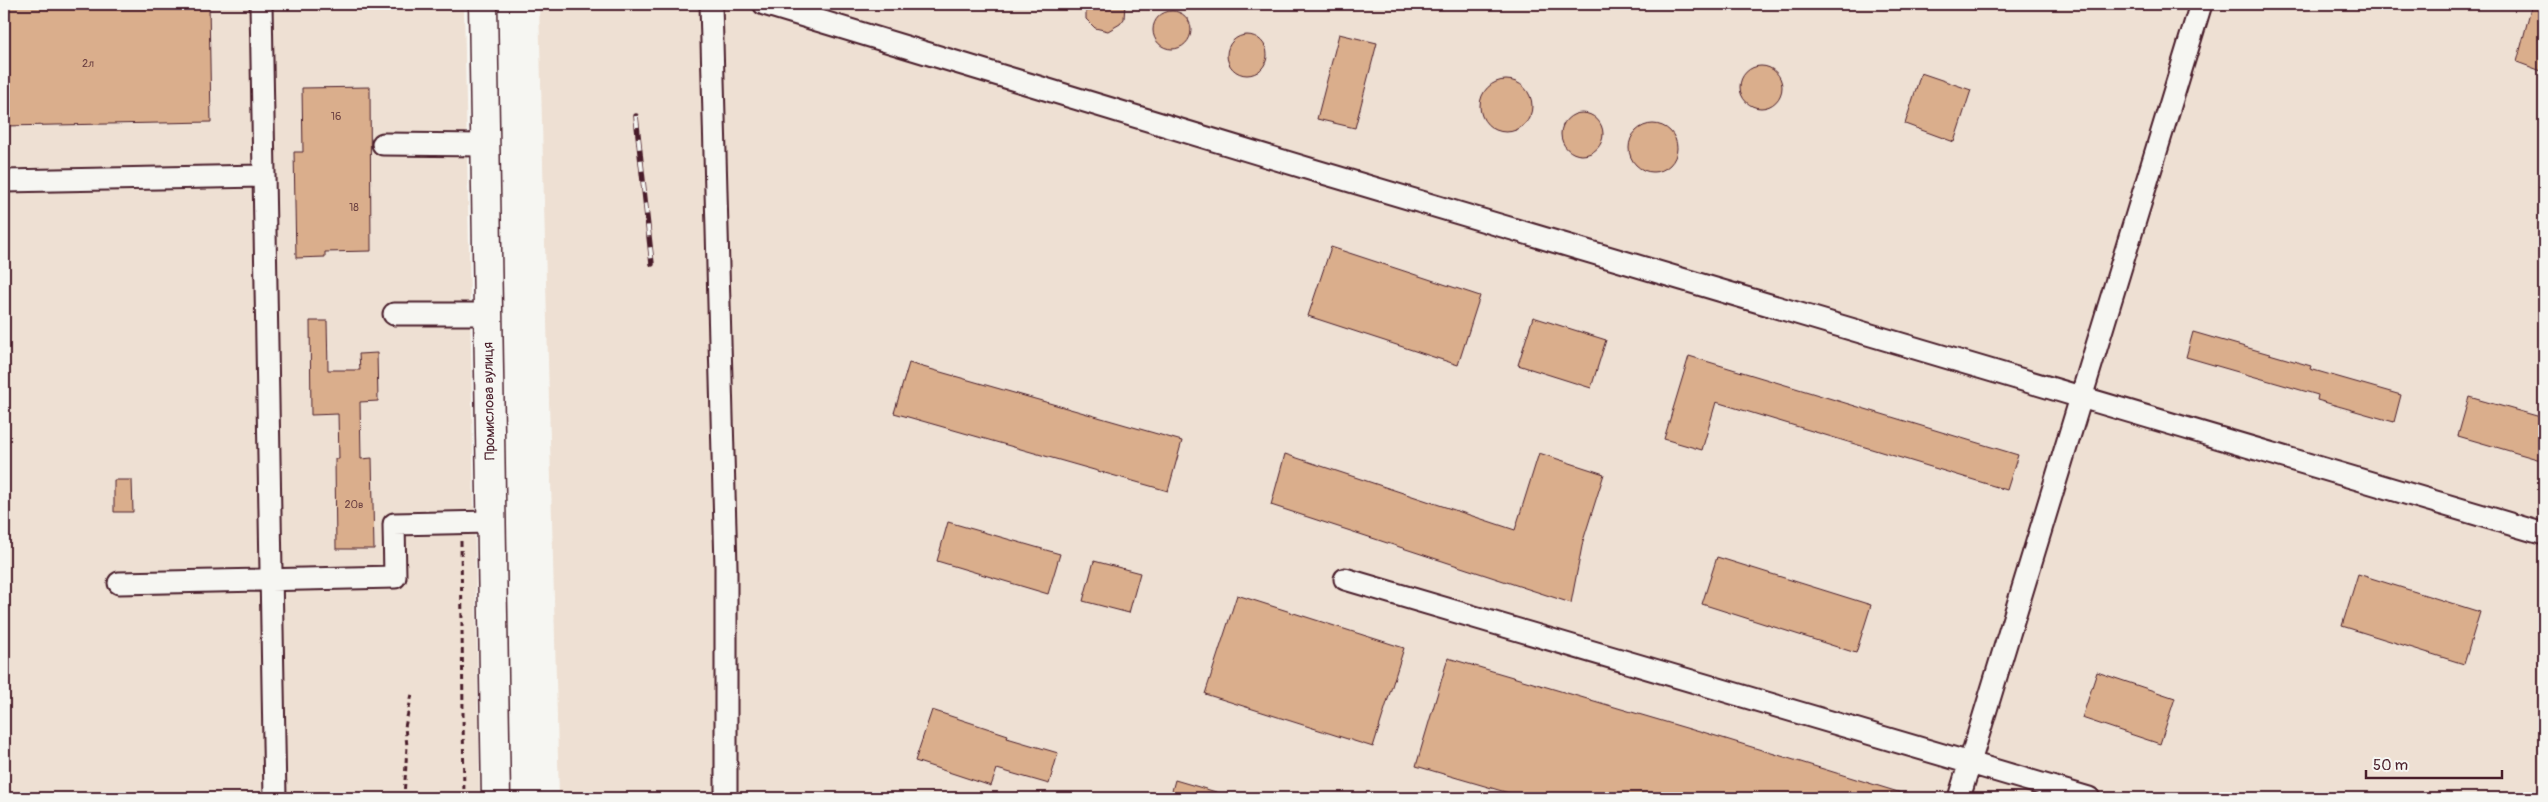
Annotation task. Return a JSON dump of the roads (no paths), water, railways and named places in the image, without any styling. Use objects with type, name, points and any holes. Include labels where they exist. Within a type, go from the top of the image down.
[{"type":"main road","name":"Промислова вулиця","points":[[483,4],[496,798]]},
{"type":"lane","points":[[261,4],[275,798]]},
{"type":"lane","points":[[710,4],[726,567],[726,798]]},
{"type":"lane","points":[[764,4],[1313,170],[2544,534]]},
{"type":"lane","points":[[1959,798],[2201,4]]},
{"type":"lane","points":[[383,144],[485,146]]},
{"type":"lane","points":[[4,181],[264,176]]},
{"type":"lane","points":[[394,314],[488,314]]},
{"type":"lane","points":[[119,583],[395,577],[394,524],[492,522]]},
{"type":"lane","points":[[1345,579],[2089,798]]},
{"type":"railway","points":[[636,116],[652,264]]}]
